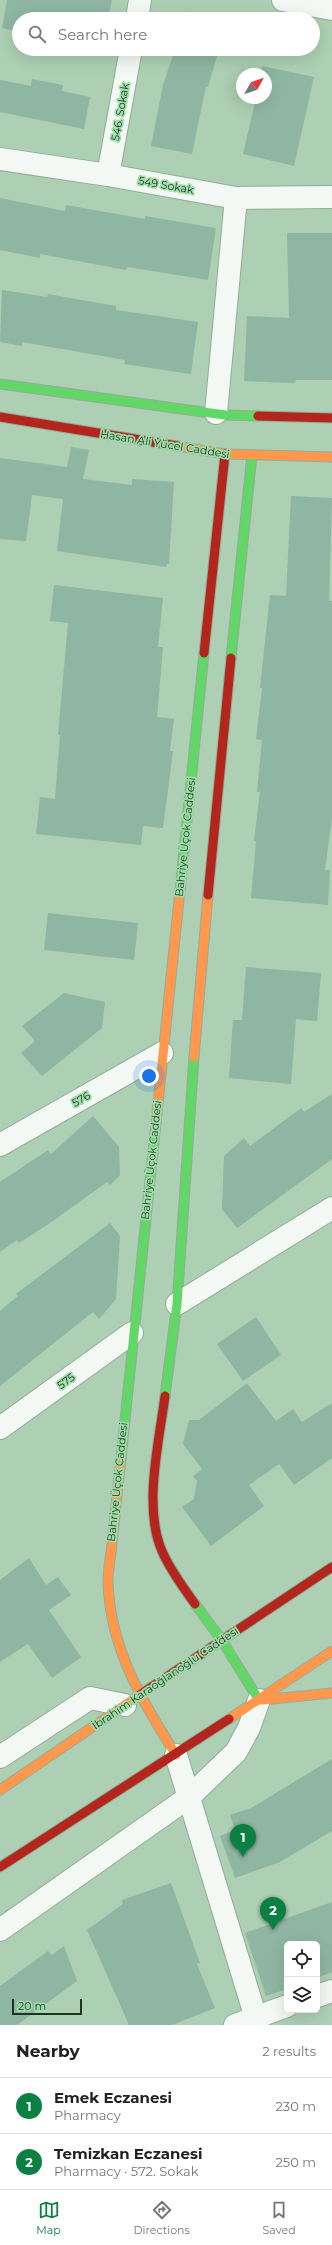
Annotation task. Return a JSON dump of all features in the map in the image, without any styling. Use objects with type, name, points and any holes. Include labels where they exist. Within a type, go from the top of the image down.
[{"type":"main road","points":[[0,384],[252,417],[332,418]]},
{"type":"main road","name":"Hasan Ali Yücel Caddesi","points":[[0,417],[225,454],[332,457]]},
{"type":"main road","name":"Bahriye Üçok Caddesi","points":[[176,1755],[132,1700],[109,1606],[108,1580],[132,1333],[225,454]]},
{"type":"main road","points":[[252,455],[216,804],[191,1099],[177,1304],[155,1471],[154,1504],[156,1530],[162,1551],[179,1582],[221,1639],[259,1700]]},
{"type":"main road","name":"İbrahim Karaoğlanoğlu Caddesi","points":[[0,1790],[221,1639],[332,1568]]},
{"type":"main road","points":[[0,1867],[176,1755],[332,1651]]},
{"type":"main road","points":[[259,1700],[332,1694]]},
{"type":"street","points":[[138,12],[140,0]]},
{"type":"street","points":[[283,0],[332,9]]},
{"type":"street","name":"546. Sokak","points":[[108,175],[130,56]]},
{"type":"street","name":"549 Sokak","points":[[0,159],[108,175],[236,198],[332,197]]},
{"type":"street","points":[[216,413],[236,198]]},
{"type":"street","name":"576","points":[[0,1145],[162,1053]]},
{"type":"street","points":[[177,1304],[332,1208]]},
{"type":"street","name":"575","points":[[0,1428],[132,1333]]},
{"type":"street","points":[[0,1757],[90,1698],[132,1700]]},
{"type":"street","points":[[0,1930],[189,1797],[236,1752],[249,1728],[259,1700]]},
{"type":"street","points":[[176,1755],[257,2021]]},
{"type":"street","points":[[320,1995],[332,1991]]},
{"type":"street","points":[[235,2025],[257,2021],[284,2008]]},
{"type":"building","points":[[7,0],[112,0],[109,12],[12,12],[12,30],[2,28]]},
{"type":"building","points":[[173,56],[217,56],[208,87],[206,86],[192,154],[151,146],[163,85]]},
{"type":"building","points":[[272,68],[314,77],[294,166],[243,154],[255,104],[272,104]]},
{"type":"building","points":[[32,79],[63,85],[62,91],[90,97],[84,129],[0,112],[0,80],[31,86]]},
{"type":"building","points":[[0,198],[65,211],[66,205],[145,219],[145,216],[216,228],[208,280],[127,267],[126,270],[40,254],[40,258],[0,250]]},
{"type":"building","points":[[287,233],[332,233],[332,380],[296,380],[295,383],[244,381],[247,316],[289,318]]},
{"type":"building","points":[[2,290],[47,297],[48,294],[116,306],[116,310],[198,322],[191,374],[124,364],[125,360],[22,342],[22,346],[0,342]]},
{"type":"building","points":[[71,447],[89,450],[83,479],[132,485],[132,479],[174,482],[169,564],[167,564],[166,567],[57,551],[63,499],[32,495],[26,541],[0,539],[0,458],[67,467]]},
{"type":"building","points":[[291,496],[332,498],[329,601],[332,601],[332,817],[325,870],[330,870],[328,905],[251,898],[256,841],[254,841],[260,792],[257,792],[262,740],[256,739],[262,688],[260,688],[270,595],[286,596]]},
{"type":"building","points":[[54,585],[163,598],[158,647],[163,647],[157,717],[174,719],[170,751],[173,751],[163,828],[143,826],[141,845],[36,834],[40,797],[55,799],[60,735],[58,735],[68,623],[50,621]]},
{"type":"building","points":[[48,913],[138,923],[134,960],[44,950]]},
{"type":"building","points":[[246,967],[321,973],[317,1021],[296,1019],[291,1084],[229,1078],[233,1020],[242,1020]]},
{"type":"building","points":[[64,993],[105,1002],[102,1028],[42,1076],[21,1053],[35,1041],[22,1026]]},
{"type":"building","points":[[332,1094],[332,1159],[237,1228],[222,1209],[224,1156],[244,1138],[250,1146],[301,1108],[304,1112]]},
{"type":"building","points":[[93,1116],[119,1147],[120,1175],[110,1185],[107,1182],[50,1223],[19,1243],[17,1240],[0,1252],[0,1182],[48,1150],[51,1154]]},
{"type":"building","points":[[110,1223],[120,1236],[116,1299],[99,1319],[93,1312],[0,1386],[0,1311],[18,1296],[16,1294]]},
{"type":"building","points":[[256,1317],[281,1355],[243,1381],[217,1344]]},
{"type":"building","points":[[247,1383],[276,1421],[293,1409],[302,1422],[332,1403],[332,1458],[294,1485],[279,1464],[249,1485],[264,1506],[211,1546],[182,1507],[194,1499],[197,1481],[193,1476],[202,1469],[183,1444],[189,1420],[199,1420]]},
{"type":"building","points":[[29,1558],[46,1585],[58,1577],[71,1595],[49,1610],[81,1657],[52,1678],[28,1644],[0,1662],[0,1580]]},
{"type":"building","points":[[332,1759],[332,1831],[280,1862],[235,1878],[220,1836],[235,1830],[230,1815],[251,1808]]},
{"type":"building","points":[[171,1883],[200,1963],[197,1964],[215,2008],[172,2025],[129,2025],[87,1930],[123,1904],[122,1900]]},
{"type":"building","points":[[332,1902],[332,1972],[320,1977],[320,1941],[284,1941],[284,1990],[266,1996],[245,1933]]},
{"type":"building","points":[[64,1946],[77,1981],[17,2025],[0,2025],[0,1986],[48,1951],[52,1955]]},
{"type":"traffic: fast","points":[[0,384],[225,415],[258,416]]},
{"type":"traffic: fast","points":[[231,658],[252,455]]},
{"type":"traffic: fast","points":[[180,890],[204,653]]},
{"type":"traffic: fast","points":[[165,1396],[177,1304],[194,1057]]},
{"type":"traffic: fast","points":[[121,1458],[156,1123]]},
{"type":"traffic: fast","points":[[195,1604],[221,1639],[259,1700]]},
{"type":"traffic: slow","points":[[177,446],[225,454],[332,457]]},
{"type":"traffic: slow","points":[[156,1123],[180,890]]},
{"type":"traffic: slow","points":[[194,1057],[208,895]]},
{"type":"traffic: slow","points":[[121,1458],[112,1548],[108,1572],[110,1606],[121,1652],[130,1673],[151,1714],[176,1755]]},
{"type":"traffic: slow","points":[[229,1719],[332,1651]]},
{"type":"traffic: slow","points":[[262,1700],[332,1693]]},
{"type":"traffic: slow","points":[[0,1790],[138,1696]]},
{"type":"traffic: jam","points":[[258,416],[332,418]]},
{"type":"traffic: jam","points":[[0,417],[177,446]]},
{"type":"traffic: jam","points":[[204,653],[225,454]]},
{"type":"traffic: jam","points":[[208,895],[231,658]]},
{"type":"traffic: jam","points":[[165,1396],[154,1475],[153,1495],[156,1534],[165,1558],[195,1604]]},
{"type":"traffic: jam","points":[[138,1696],[332,1567]]},
{"type":"traffic: jam","points":[[0,1867],[229,1719]]},
{"type":"place","name":"Emek Eczanesi","points":[[243,1857]]},
{"type":"place","name":"Temizkan Eczanesi","points":[[273,1930]]}]
